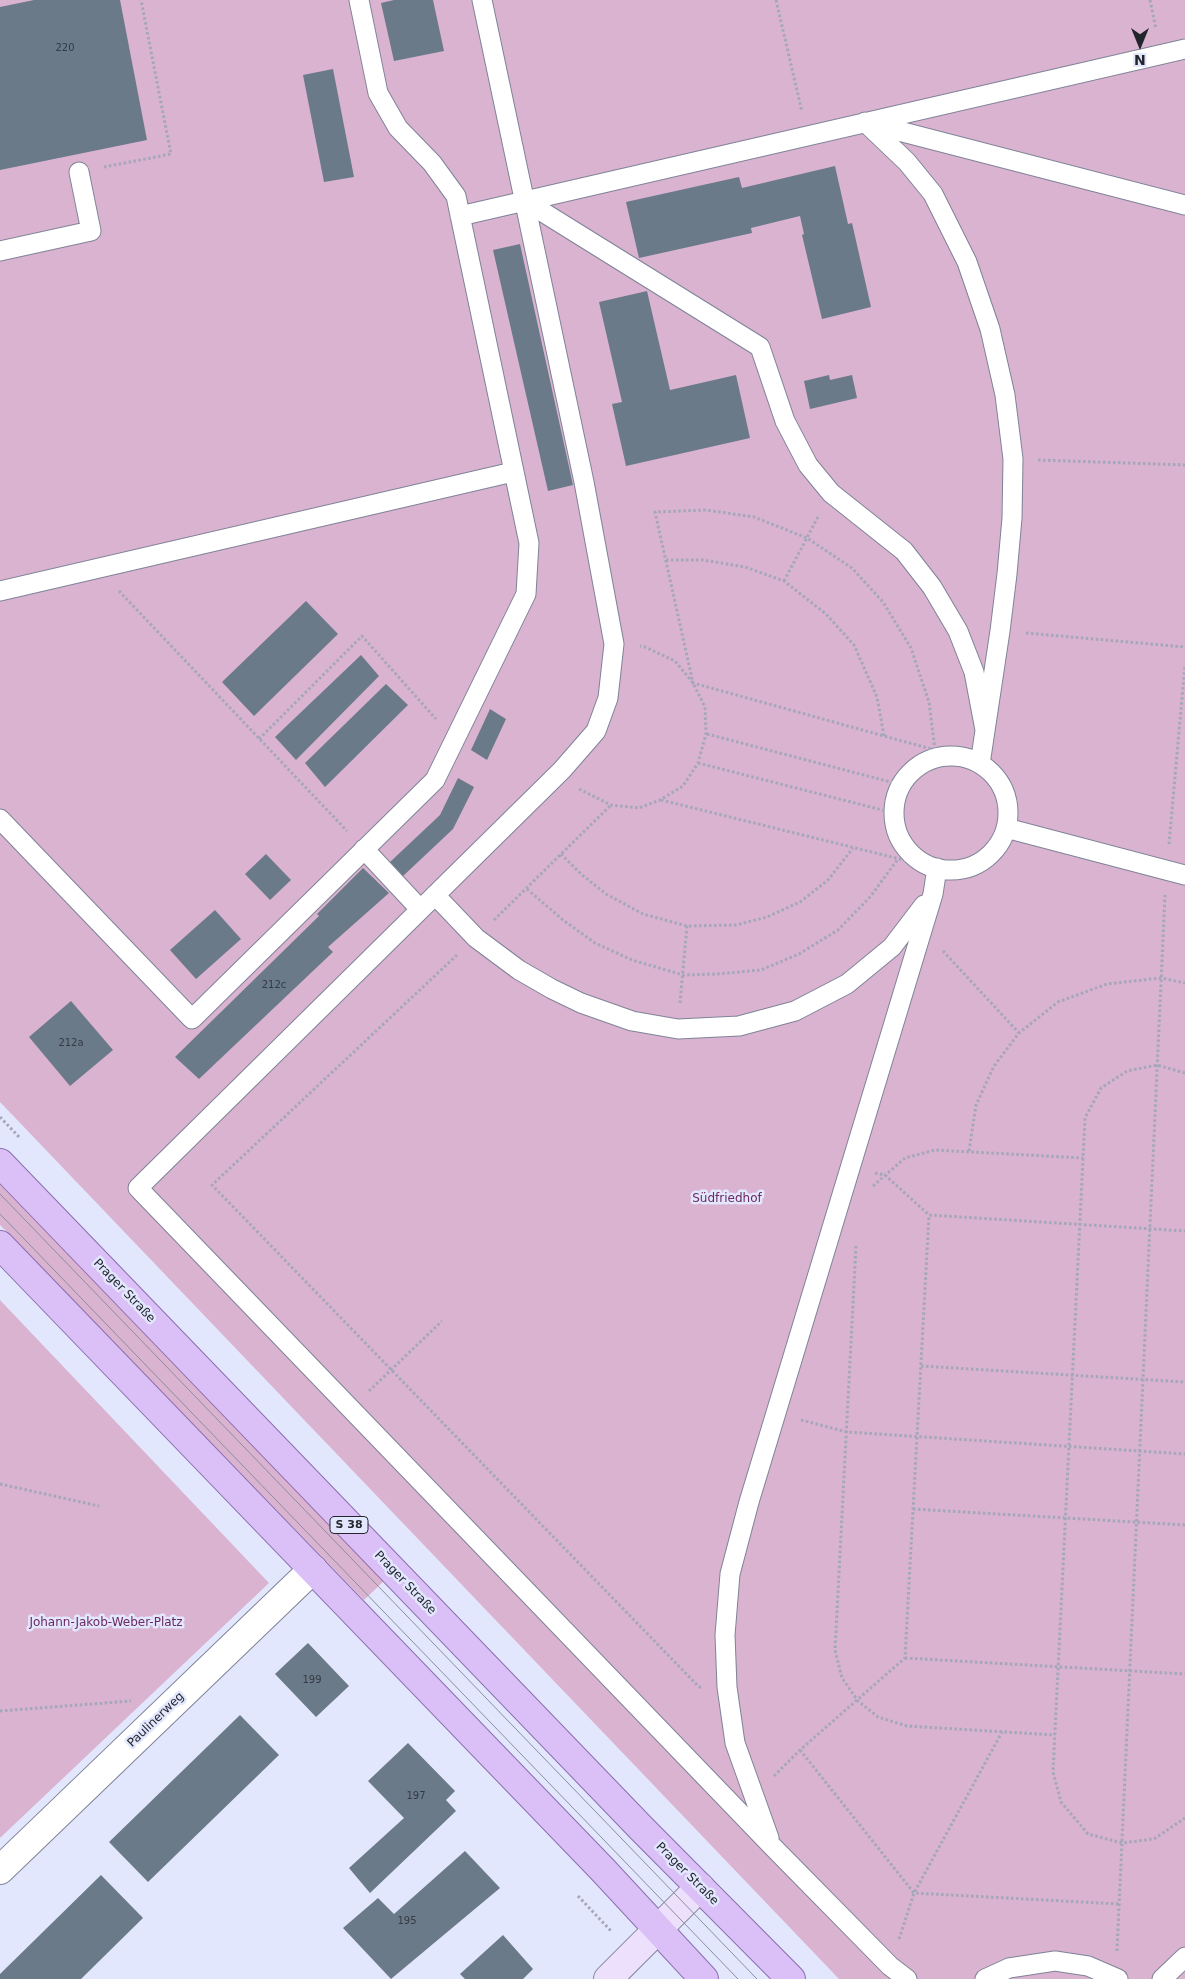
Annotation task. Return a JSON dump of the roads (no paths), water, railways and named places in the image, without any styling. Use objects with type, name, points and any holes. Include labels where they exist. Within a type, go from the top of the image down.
[{"type":"main road","name":"Prager Straße","points":[[0,1163],[791,1979]]},
{"type":"main road","points":[[0,1245],[603,1870],[704,1979]]},
{"type":"main road","points":[[608,1979],[700,1887]]},
{"type":"street","name":"Paulinerweg","points":[[0,1870],[313,1569]]},
{"type":"lane","points":[[0,819],[192,1018],[435,780],[526,594],[529,543],[456,196],[432,163],[398,128],[378,93],[359,0]]},
{"type":"lane","points":[[482,0],[584,482],[614,644],[608,698],[596,731],[562,770],[138,1188],[772,1846],[890,1966],[907,1979]]},
{"type":"lane","points":[[460,216],[808,134],[1185,49]]},
{"type":"lane","points":[[865,122],[1185,206]]},
{"type":"lane","points":[[865,122],[907,162],[932,194],[967,262],[990,329],[1005,395],[1012,459],[1008,574],[985,730],[973,761]]},
{"type":"lane","points":[[0,250],[91,232],[79,172]]},
{"type":"lane","points":[[525,201],[760,347],[786,421],[808,464],[831,492],[904,551],[932,587],[958,631],[974,672],[985,730]]},
{"type":"lane","points":[[0,591],[514,472]]},
{"type":"lane","points":[[952,756],[973,761],[992,773],[1001,785],[1008,813],[1006,828],[1001,842],[992,854],[980,862],[966,868],[952,870],[937,868],[911,854],[902,842],[896,828],[894,813],[896,799],[902,785],[911,773],[923,764],[937,758],[952,756]]},
{"type":"lane","points":[[1006,828],[1185,875]]},
{"type":"lane","points":[[364,850],[420,909]]},
{"type":"lane","points":[[772,1846],[735,1743],[727,1687],[725,1636],[730,1574],[749,1502],[922,929],[937,868]]},
{"type":"lane","points":[[435,895],[476,938],[519,970],[581,1003],[632,1021],[678,1029],[738,1026],[794,1011],[846,984],[892,948],[932,894]]},
{"type":"lane","points":[[1162,1979],[1185,1957]]},
{"type":"lane","points":[[985,1979],[1010,1968],[1055,1961],[1088,1966],[1117,1978]]},
{"type":"tram line","points":[[0,1194],[757,1979]]},
{"type":"tram line","points":[[0,1214],[738,1979]]},
{"type":"park label","name":"Südfriedhof","points":[[727,1199]]},
{"type":"park label","name":"Johann-Jakob-Weber-Platz","points":[[106,1623]]}]
